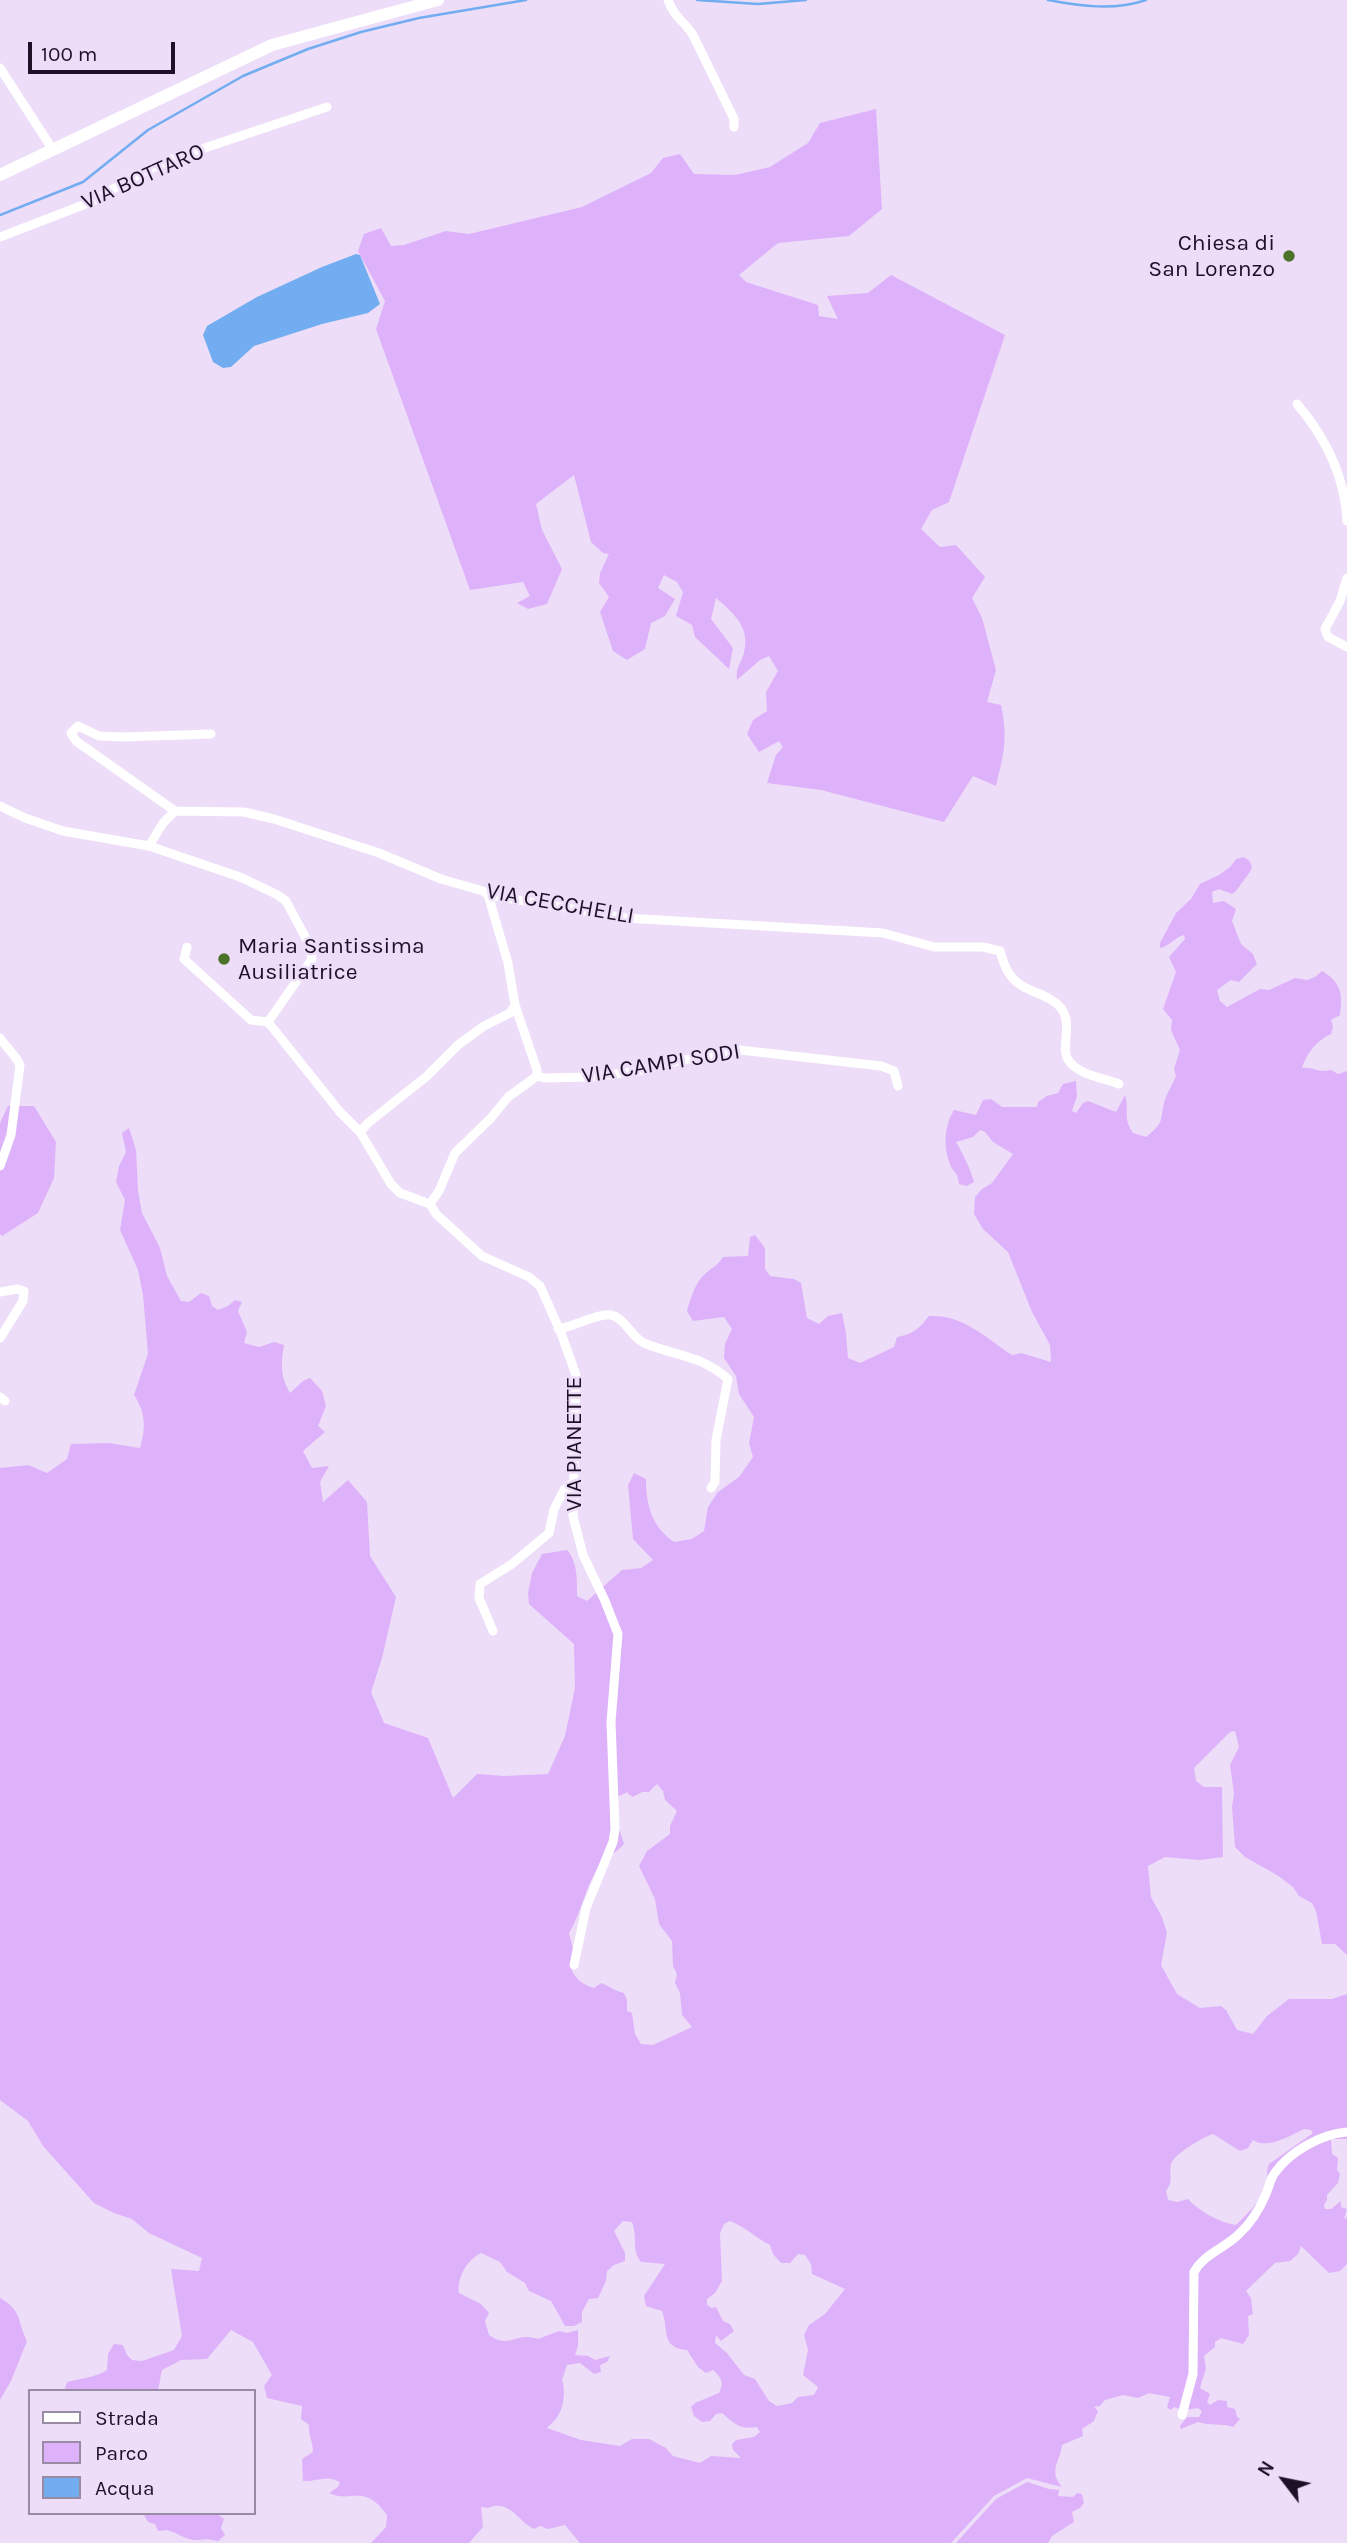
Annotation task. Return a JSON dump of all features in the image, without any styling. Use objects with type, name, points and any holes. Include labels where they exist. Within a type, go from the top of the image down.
[{"type":"main road","points":[[0,175],[272,45],[438,0]]},
{"type":"street","points":[[668,0],[672,12],[693,35],[734,119],[734,127]]},
{"type":"street","points":[[0,68],[53,150]]},
{"type":"street","name":"VIA BOTTARO","points":[[0,237],[91,202],[172,159],[327,107]]},
{"type":"street","points":[[1297,404],[1317,428],[1340,479],[1346,497],[1347,521]]},
{"type":"street","points":[[1347,578],[1340,601],[1325,629],[1328,637],[1347,648]]},
{"type":"street","points":[[149,846],[163,823],[175,811],[76,741],[71,733],[78,726],[99,736],[211,734]]},
{"type":"street","points":[[0,806],[63,831],[149,846],[240,877],[286,901],[310,946],[312,959],[268,1022]]},
{"type":"street","name":"VIA CECCHELLI","points":[[175,811],[244,812],[274,819],[379,852],[441,880],[483,891],[488,895],[625,918],[883,933],[934,947],[983,947],[1000,951],[1008,974],[1016,982],[1050,998],[1062,1010],[1067,1021],[1066,1053],[1069,1062],[1082,1071],[1119,1084]]},
{"type":"street","points":[[187,947],[184,959],[206,981],[251,1020],[268,1022],[340,1112],[360,1132],[391,1184],[400,1192],[430,1204],[439,1191],[455,1153],[508,1097],[537,1076],[488,895]]},
{"type":"street","points":[[360,1132],[428,1076],[458,1045],[484,1026],[510,1013],[516,1004]]},
{"type":"street","points":[[0,1038],[20,1065],[11,1135],[0,1167]]},
{"type":"street","name":"VIA CAMPI SODI","points":[[537,1076],[593,1077],[639,1071],[678,1060],[740,1050],[881,1066],[894,1071],[898,1086]]},
{"type":"street","name":"VIA PIANETTE","points":[[430,1204],[436,1214],[482,1256],[540,1286],[576,1375],[573,1516],[579,1543],[618,1634],[611,1722],[615,1829],[586,1908],[574,1965]]},
{"type":"street","points":[[0,1293],[24,1291],[23,1301],[0,1338]]},
{"type":"street","points":[[558,1329],[609,1315],[618,1318],[640,1341],[697,1359],[715,1367],[728,1379],[716,1440],[715,1482],[711,1488]]},
{"type":"street","points":[[493,1631],[478,1598],[480,1584],[512,1564],[549,1533],[554,1509],[564,1490],[572,1483]]},
{"type":"street","points":[[1182,2415],[1193,2374],[1195,2272],[1199,2262],[1239,2235],[1254,2216],[1280,2166],[1314,2141],[1347,2132]]},
{"type":"green space","points":[[876,109],[882,209],[849,236],[778,243],[739,275],[746,282],[818,305],[819,316],[838,319],[827,296],[868,293],[891,275],[1005,335],[949,502],[932,510],[921,529],[940,547],[956,545],[985,577],[972,598],[982,618],[996,670],[987,702],[1001,705],[1005,737],[996,786],[973,776],[944,822],[821,790],[767,783],[776,755],[783,747],[779,741],[759,752],[747,734],[753,720],[767,711],[766,692],[778,671],[769,656],[760,660],[737,680],[745,649],[744,631],[736,617],[716,598],[711,619],[733,648],[729,669],[695,637],[692,625],[676,616],[683,592],[677,582],[664,575],[658,588],[675,599],[665,616],[651,623],[645,649],[627,660],[613,651],[600,612],[609,597],[599,583],[600,573],[609,554],[603,553],[591,542],[574,475],[536,504],[542,530],[562,569],[547,604],[528,609],[517,603],[530,596],[523,582],[470,590],[376,329],[385,301],[358,251],[364,234],[381,228],[391,246],[404,245],[446,231],[469,234],[582,207],[651,173],[663,158],[680,154],[694,174],[735,175],[770,167],[808,143],[820,123]]},
{"type":"green space","points":[[1244,857],[1252,865],[1251,871],[1232,894],[1219,889],[1212,892],[1213,903],[1224,901],[1236,909],[1232,921],[1241,944],[1253,954],[1257,964],[1239,982],[1231,980],[1217,990],[1220,1001],[1227,1007],[1260,989],[1269,990],[1295,978],[1307,980],[1322,971],[1337,984],[1341,995],[1340,1015],[1331,1020],[1331,1034],[1313,1048],[1302,1068],[1331,1070],[1338,1074],[1347,1071],[1347,1955],[1335,1944],[1322,1944],[1312,1903],[1299,1896],[1293,1887],[1277,1875],[1245,1857],[1235,1847],[1232,1807],[1234,1793],[1230,1765],[1239,1747],[1235,1731],[1230,1732],[1194,1768],[1196,1781],[1204,1787],[1222,1787],[1223,1857],[1200,1860],[1165,1857],[1148,1866],[1151,1897],[1167,1933],[1161,1965],[1177,1994],[1200,2008],[1221,2006],[1237,2030],[1253,2034],[1267,2016],[1289,1999],[1332,1999],[1347,1994],[1347,2129],[1294,2151],[1237,2233],[1198,2261],[1191,2373],[1181,2410],[1175,2407],[1170,2410],[1167,2407],[1170,2397],[1149,2393],[1138,2398],[1123,2395],[1105,2400],[1100,2406],[1094,2407],[1098,2411],[1094,2421],[1082,2429],[1083,2436],[1062,2445],[1055,2471],[1062,2487],[1027,2478],[994,2496],[951,2543],[580,2543],[565,2525],[548,2529],[540,2526],[534,2529],[513,2512],[496,2506],[481,2507],[483,2527],[469,2543],[371,2543],[386,2527],[387,2515],[379,2505],[364,2496],[337,2496],[329,2493],[338,2487],[340,2482],[326,2478],[303,2481],[302,2459],[313,2452],[309,2425],[301,2419],[302,2406],[267,2398],[264,2386],[272,2375],[253,2342],[231,2330],[207,2359],[181,2360],[162,2370],[158,2389],[65,2389],[67,2382],[107,2370],[108,2354],[114,2344],[123,2345],[132,2360],[142,2361],[174,2350],[182,2336],[171,2269],[199,2271],[202,2258],[149,2233],[132,2219],[94,2203],[43,2146],[28,2121],[0,2100],[0,1468],[28,1465],[47,1473],[67,1459],[71,1444],[109,1443],[140,1448],[144,1421],[134,1395],[148,1354],[138,1270],[120,1230],[125,1200],[116,1182],[119,1166],[126,1152],[122,1133],[129,1128],[136,1150],[142,1213],[160,1248],[167,1276],[181,1301],[189,1302],[201,1293],[209,1296],[212,1306],[218,1310],[235,1300],[242,1302],[238,1311],[247,1332],[244,1343],[259,1347],[274,1342],[284,1345],[282,1370],[290,1393],[310,1378],[322,1391],[326,1406],[318,1426],[325,1432],[303,1451],[312,1468],[329,1466],[320,1482],[323,1502],[348,1480],[367,1502],[370,1556],[396,1597],[371,1692],[384,1723],[428,1738],[453,1798],[477,1774],[548,1774],[565,1736],[575,1688],[574,1644],[529,1604],[532,1573],[542,1554],[567,1550],[575,1566],[577,1596],[587,1601],[622,1570],[641,1568],[653,1560],[633,1539],[628,1485],[634,1473],[646,1479],[647,1498],[655,1522],[674,1542],[692,1539],[704,1531],[708,1507],[718,1492],[739,1477],[753,1457],[749,1443],[754,1417],[739,1394],[736,1376],[724,1358],[725,1344],[732,1329],[724,1317],[693,1321],[687,1311],[699,1281],[723,1257],[748,1256],[750,1237],[755,1235],[765,1248],[765,1269],[770,1276],[794,1279],[801,1283],[807,1318],[819,1324],[828,1316],[842,1313],[848,1358],[860,1363],[894,1347],[897,1337],[915,1330],[929,1316],[941,1316],[963,1323],[1012,1355],[1021,1353],[1051,1362],[1050,1345],[1032,1312],[1008,1252],[983,1229],[974,1214],[975,1197],[992,1183],[1013,1154],[980,1130],[973,1137],[956,1142],[974,1182],[967,1186],[959,1184],[946,1151],[948,1123],[954,1110],[976,1115],[983,1100],[991,1099],[1002,1107],[1037,1107],[1038,1102],[1047,1096],[1058,1093],[1063,1084],[1076,1081],[1077,1096],[1072,1111],[1076,1113],[1083,1103],[1088,1101],[1116,1112],[1125,1095],[1127,1118],[1133,1133],[1146,1137],[1153,1131],[1160,1122],[1166,1097],[1176,1076],[1174,1069],[1180,1050],[1171,1030],[1172,1020],[1163,1009],[1176,972],[1169,957],[1185,939],[1184,935],[1181,936],[1160,948],[1160,943],[1176,913],[1191,899],[1200,884],[1230,867],[1236,859]],"holes":[[[657,1784],[663,1791],[665,1800],[677,1811],[670,1826],[670,1834],[647,1851],[639,1866],[655,1899],[659,1924],[672,1941],[673,1966],[677,1974],[675,1983],[680,1993],[682,2015],[692,2027],[653,2045],[641,2044],[635,2034],[632,2013],[627,2011],[624,1993],[601,1983],[594,1988],[590,1987],[575,1976],[571,1968],[573,1949],[569,1933],[596,1871],[624,1844],[610,1800],[628,1792],[633,1797],[649,1792]],[[1304,2129],[1313,2133],[1269,2164],[1263,2194],[1236,2225],[1210,2216],[1188,2199],[1177,2202],[1168,2200],[1166,2191],[1171,2180],[1170,2168],[1173,2160],[1203,2139],[1213,2134],[1240,2151],[1248,2148],[1253,2140],[1271,2143]],[[623,2221],[632,2222],[636,2253],[641,2262],[665,2264],[644,2296],[646,2306],[662,2311],[669,2342],[687,2350],[698,2367],[706,2373],[713,2370],[722,2383],[719,2393],[691,2407],[694,2416],[702,2422],[710,2421],[716,2414],[722,2413],[738,2425],[746,2428],[757,2427],[760,2432],[754,2437],[736,2440],[732,2444],[733,2450],[741,2458],[711,2456],[700,2463],[673,2456],[666,2448],[649,2439],[632,2439],[620,2446],[581,2440],[547,2428],[558,2416],[562,2406],[562,2380],[567,2365],[580,2363],[594,2374],[601,2372],[600,2365],[607,2362],[610,2356],[595,2360],[588,2356],[575,2355],[578,2330],[567,2333],[559,2331],[538,2339],[496,2339],[489,2335],[485,2321],[489,2313],[481,2304],[459,2293],[464,2270],[471,2260],[481,2253],[500,2262],[507,2272],[525,2283],[529,2291],[551,2301],[565,2326],[574,2326],[582,2322],[582,2312],[589,2299],[598,2298],[606,2281],[607,2271],[625,2261],[625,2253],[614,2231]],[[730,2221],[770,2245],[773,2254],[781,2263],[790,2263],[798,2254],[805,2255],[811,2264],[812,2274],[845,2289],[825,2314],[809,2325],[804,2335],[808,2350],[803,2375],[818,2387],[814,2395],[798,2397],[792,2403],[777,2406],[769,2401],[755,2379],[744,2375],[727,2353],[715,2343],[716,2335],[721,2341],[734,2331],[730,2324],[723,2321],[716,2307],[707,2305],[707,2299],[715,2293],[722,2281],[720,2233],[724,2224]]]},
{"type":"green space","points":[[8,1106],[34,1106],[56,1142],[54,1178],[38,1213],[2,1236],[0,1123]]},
{"type":"green space","points":[[1347,2134],[1347,2139],[1331,2139],[1332,2154],[1338,2158],[1337,2170],[1340,2174],[1338,2183],[1327,2195],[1324,2205],[1325,2209],[1331,2209],[1341,2201],[1341,2207],[1347,2209],[1344,2219],[1347,2217],[1347,2264],[1340,2271],[1329,2273],[1301,2246],[1298,2254],[1290,2261],[1275,2263],[1248,2289],[1246,2291],[1251,2298],[1253,2314],[1248,2316],[1249,2335],[1243,2344],[1221,2338],[1215,2342],[1215,2347],[1204,2356],[1206,2368],[1200,2388],[1210,2394],[1207,2402],[1210,2405],[1218,2400],[1227,2401],[1227,2407],[1235,2409],[1240,2419],[1233,2427],[1198,2422],[1181,2429],[1180,2426],[1187,2417],[1199,2417],[1202,2411],[1198,2408],[1185,2410],[1195,2374],[1197,2272],[1201,2264],[1240,2236],[1282,2168],[1315,2143]]},
{"type":"green space","points":[[0,2298],[16,2312],[27,2341],[0,2400]]},
{"type":"green space","points":[[1027,2482],[1059,2490],[1058,2496],[1073,2497],[1077,2493],[1082,2494],[1084,2503],[1072,2512],[1074,2522],[1052,2536],[1048,2543],[956,2543],[996,2499]]},
{"type":"green space","points":[[144,2515],[219,2515],[224,2519],[221,2528],[225,2535],[218,2541],[194,2540],[168,2530],[158,2531],[155,2524],[148,2522]]},
{"type":"water","points":[[356,254],[360,255],[380,304],[368,313],[322,324],[254,346],[231,367],[223,368],[213,362],[203,335],[207,326],[257,297]]},
{"type":"waterway","points":[[0,215],[83,182],[148,130],[243,76],[308,49],[361,32],[419,18],[526,0]]},
{"type":"waterway","points":[[697,0],[758,4],[806,0]]},
{"type":"waterway","points":[[1048,0],[1085,6],[1122,5],[1146,0]]},
{"type":"place","name":"Chiesa di San Lorenzo","points":[[1289,256]]},
{"type":"place","name":"Maria Santissima Ausiliatrice","points":[[224,959]]}]
